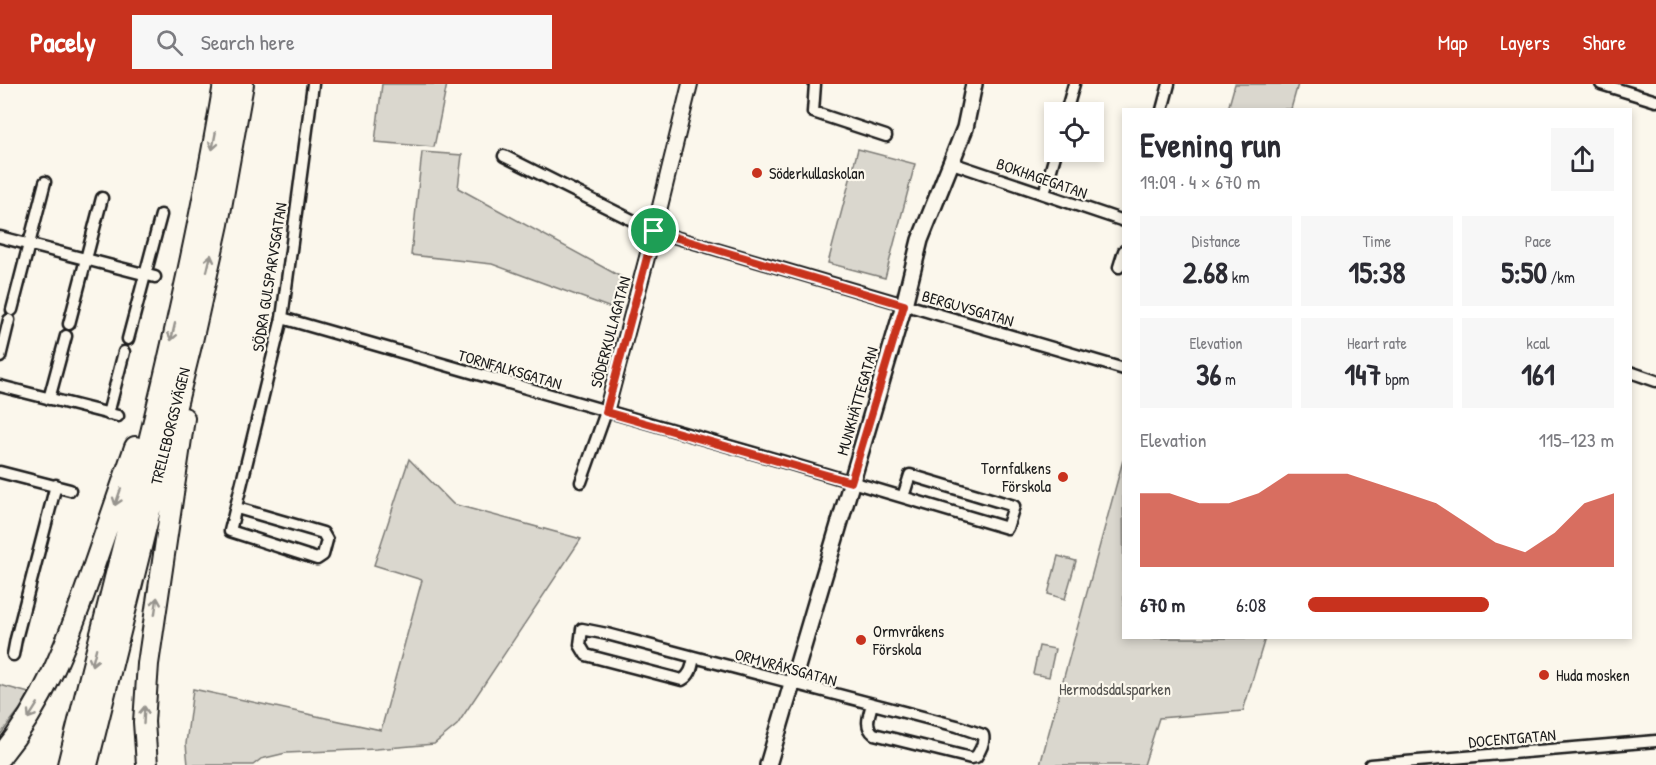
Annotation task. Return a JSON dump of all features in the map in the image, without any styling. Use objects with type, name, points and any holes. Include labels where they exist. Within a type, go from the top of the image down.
[{"type":"highway","name":"TRELLEBORGSVÄGEN","points":[[68,765],[162,384],[189,264],[224,84]]},
{"type":"highway","name":"TRELLEBORGSVÄGEN","points":[[87,765],[192,341],[218,224],[243,84]]},
{"type":"highway","points":[[147,765],[144,722],[148,664],[188,391],[192,341]]},
{"type":"highway","points":[[0,757],[23,726],[46,689],[56,667],[138,439],[152,402],[162,384]]},
{"type":"main road","name":"MUNKHÄTTEGATAN","points":[[768,765],[904,305],[920,240],[965,128],[974,84]]},
{"type":"street","name":"SÖDRA GULSPARVSGATAN","points":[[237,508],[323,533],[327,540],[323,555],[317,559],[231,531],[282,318],[313,84]]},
{"type":"street","name":"SÖDERKULLAGATAN","points":[[581,482],[606,412],[690,84]]},
{"type":"street","points":[[815,84],[813,112],[886,136]]},
{"type":"street","points":[[1069,102],[1074,84]]},
{"type":"street","points":[[1163,108],[1169,84]]},
{"type":"street","points":[[1601,84],[1656,101]]},
{"type":"street","name":"BERGUVSGATAN","points":[[504,156],[654,231],[1122,368]]},
{"type":"street","points":[[1044,194],[1053,162]]},
{"type":"street","name":"BOKHAGEGATAN","points":[[952,164],[1122,220]]},
{"type":"street","points":[[0,357],[45,182]]},
{"type":"street","points":[[69,324],[102,198]]},
{"type":"street","points":[[128,339],[150,276],[161,215]]},
{"type":"street","points":[[0,237],[150,276]]},
{"type":"street","points":[[1119,267],[1122,257]]},
{"type":"street","name":"TORNFALKSGATAN","points":[[282,318],[851,482],[903,498],[1007,528],[1014,506],[910,475],[903,498]]},
{"type":"street","points":[[49,399],[66,336]]},
{"type":"street","points":[[0,386],[113,415],[124,352]]},
{"type":"street","points":[[1632,373],[1656,381]]},
{"type":"street","points":[[0,472],[70,490]]},
{"type":"street","points":[[13,655],[56,485]]},
{"type":"street","name":"ORMVRÅKSGATAN","points":[[694,657],[691,671],[682,680],[586,655],[580,645],[582,629],[607,633],[792,684],[872,704],[980,732],[984,738],[979,752],[976,757],[971,758],[874,734],[867,725],[872,704]]},
{"type":"street","name":"DOCENTGATAN","points":[[1370,765],[1656,741]]},
{"type":"green space","points":[[382,84],[447,84],[434,147],[375,142]]},
{"type":"green space","points":[[1235,84],[1298,84],[1291,108],[1228,108]]},
{"type":"green space","points":[[858,149],[915,164],[885,278],[828,263]]},
{"type":"green space","points":[[422,152],[462,155],[458,188],[623,278],[624,293],[617,308],[611,308],[492,264],[411,255]]},
{"type":"green space","points":[[409,459],[453,504],[581,539],[457,725],[434,744],[286,753],[261,759],[253,765],[188,765],[186,744],[193,689],[381,730],[422,580],[374,565]]},
{"type":"green space","name":"Hermodsdalsparken","points":[[1122,464],[1122,639],[1265,639],[1243,711],[1159,718],[1144,765],[1040,765]]},
{"type":"green space","points":[[1058,556],[1076,561],[1065,599],[1048,594]]},
{"type":"green space","points":[[1039,646],[1055,649],[1049,677],[1033,674]]},
{"type":"green space","points":[[0,685],[29,693],[0,735]]},
{"type":"place","name":"Söderkullaskolan","points":[[757,173]]},
{"type":"place","name":"Tornfalkens Förskola","points":[[1063,477]]},
{"type":"place","name":"Ormvråkens Förskola","points":[[861,640]]},
{"type":"place","name":"Huda mosken","points":[[1544,675]]},
{"type":"route","points":[[654,231],[904,305],[851,482],[606,412],[654,231]]}]
